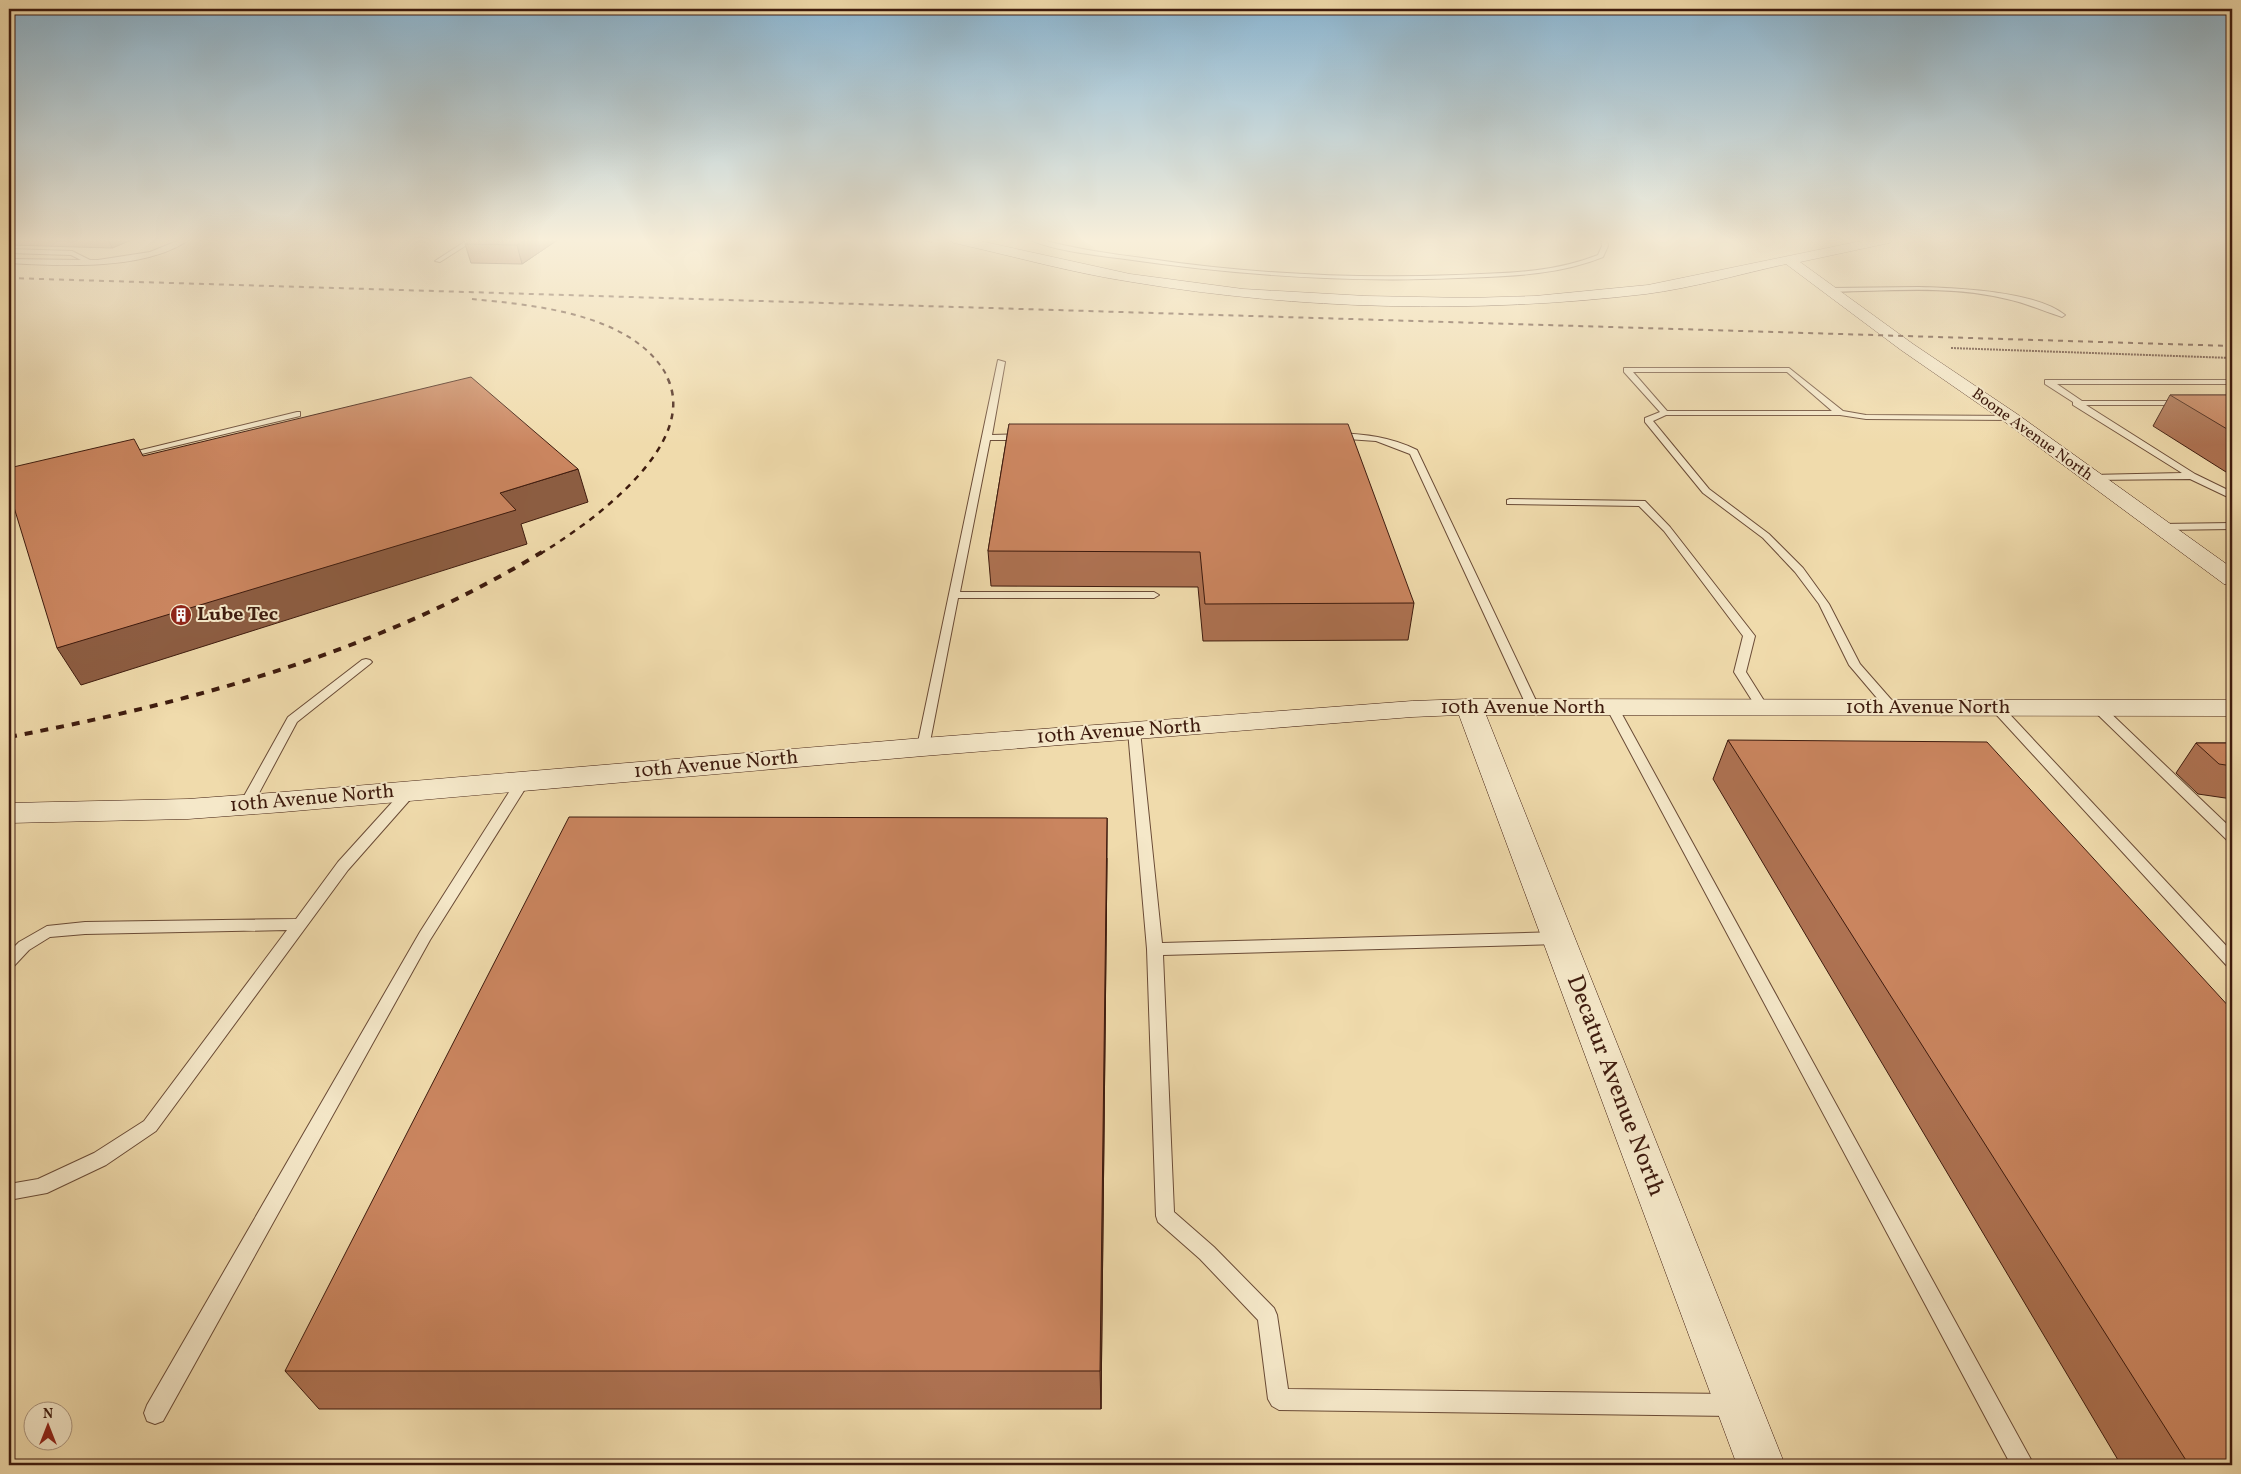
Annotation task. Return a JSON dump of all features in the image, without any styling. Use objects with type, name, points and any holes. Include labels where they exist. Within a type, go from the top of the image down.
[{"type":"street","name":"Boone Avenue North","points":[[1854,308],[1907,347],[2011,418],[2232,579]]},
{"type":"street","name":"10th Avenue North","points":[[9,813],[188,809],[246,805],[923,747],[1380,711],[1469,706],[2232,708]]},
{"type":"street","name":"Decatur Avenue North","points":[[1469,706],[1761,1465]]},
{"type":"lane","points":[[2047,308],[2062,314]]},
{"type":"lane","points":[[923,747],[1001,362]]},
{"type":"lane","points":[[1665,413],[1627,370],[1789,370],[1840,414]]},
{"type":"lane","points":[[2080,403],[2048,382],[2232,382]]},
{"type":"lane","points":[[2194,403],[2076,403],[2192,476],[2232,496]]},
{"type":"lane","points":[[1892,708],[1855,666],[1824,604],[1800,570],[1766,536],[1706,491],[1648,420],[1665,413],[1840,414],[1866,417],[2011,418]]},
{"type":"lane","points":[[120,456],[297,414]]},
{"type":"lane","points":[[1328,436],[1368,436],[1397,443],[1414,452],[1533,707]]},
{"type":"lane","points":[[987,438],[1029,437]]},
{"type":"lane","points":[[2091,478],[2192,476]]},
{"type":"lane","points":[[1510,502],[1642,503],[1667,529],[1749,636],[1740,672],[1762,707]]},
{"type":"lane","points":[[2161,527],[2232,526]]},
{"type":"lane","points":[[954,595],[1154,595]]},
{"type":"lane","points":[[246,805],[292,720],[366,662]]},
{"type":"lane","points":[[1612,707],[2023,1465]]},
{"type":"lane","points":[[1997,708],[2232,962]]},
{"type":"lane","points":[[2098,708],[2232,837]]},
{"type":"lane","points":[[1134,731],[1155,949],[1164,1216],[1207,1253],[1267,1315],[1279,1399],[1738,1405]]},
{"type":"lane","points":[[155,1413],[425,936],[523,781]]},
{"type":"lane","points":[[9,1192],[40,1187],[100,1159],[150,1126],[343,866],[410,791]]},
{"type":"lane","points":[[9,962],[24,946],[47,932],[85,928],[300,924]]},
{"type":"lane","points":[[1155,949],[1558,938]]},
{"type":"path","points":[[1907,347],[2232,358]]},
{"type":"building","name":"Lube Tec","points":[[471,377],[578,469],[500,493],[516,510],[57,648],[9,491],[9,468],[134,439],[143,456]]},
{"type":"building","points":[[2170,395],[2232,395],[2232,432]]},
{"type":"building","points":[[1009,424],[1348,424],[1414,603],[1205,604],[1200,552],[988,551]]},
{"type":"building","points":[[1728,740],[1987,742],[2232,1010],[2232,1465],[2189,1465]]},
{"type":"building","points":[[2196,743],[2232,743],[2232,766],[2219,764]]},
{"type":"building","points":[[569,817],[1107,818],[1100,1371],[285,1371]]},
{"type":"railway","points":[[540,308],[581,316],[607,326],[631,339],[652,355],[667,376]]},
{"type":"railway","points":[[983,308],[2232,346]]},
{"type":"railway","points":[[540,554],[586,523],[611,502],[635,479],[655,454],[669,428],[673,401],[666,375]]},
{"type":"railway","points":[[9,737],[148,707],[284,669],[351,645],[416,618],[480,587],[542,552]]},
{"type":"place","name":"Lube Tec","points":[[181,615]]}]
